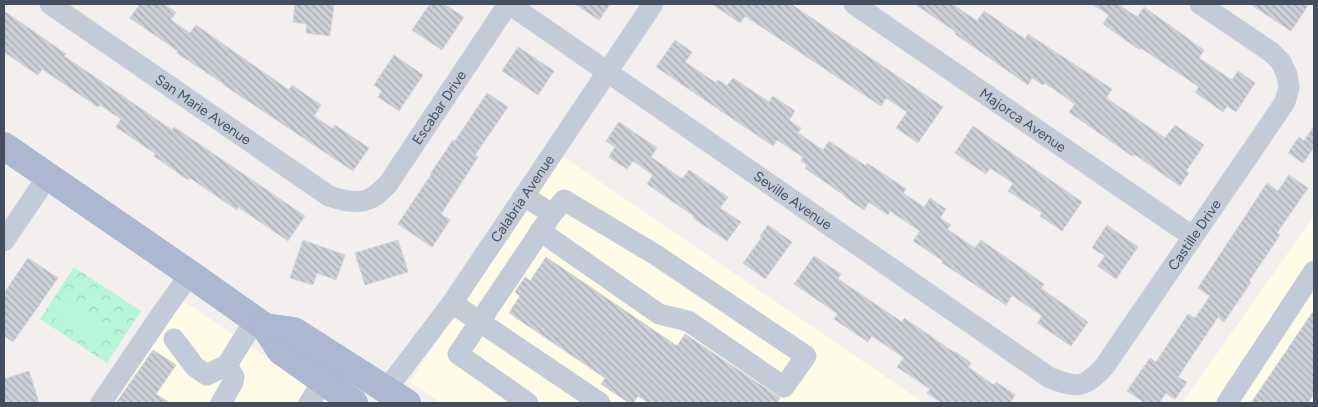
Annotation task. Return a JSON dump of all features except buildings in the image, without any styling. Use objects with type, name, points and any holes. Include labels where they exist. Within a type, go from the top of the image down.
[{"type":"main road","points":[[4,146],[260,323],[281,351],[296,362],[316,392],[354,403]]},
{"type":"main road","points":[[260,323],[294,331],[396,397]]},
{"type":"main road","points":[[296,362],[319,368],[349,388],[396,397]]},
{"type":"street","name":"San Marie Avenue","points":[[50,4],[329,196],[343,201],[362,202]]},
{"type":"street","name":"Escabar Drive","points":[[362,202],[375,196],[388,184],[509,4]]},
{"type":"street","name":"Seville Avenue","points":[[509,4],[1050,378],[1067,384],[1081,385]]},
{"type":"street","name":"Calabria Avenue","points":[[396,397],[452,304],[653,4]]},
{"type":"street","name":"Majorca Avenue","points":[[854,4],[1192,236]]},
{"type":"street","name":"Castille Drive","points":[[1081,385],[1093,379],[1104,367],[1285,102],[1289,87],[1288,75],[1281,62],[1271,52],[1200,4]]},
{"type":"street","points":[[4,241],[48,176]]},
{"type":"street","points":[[524,196],[552,214]]},
{"type":"street","points":[[528,403],[458,354],[540,231],[564,200],[656,255],[806,356],[784,387],[688,321],[659,314],[540,231]]},
{"type":"street","points":[[1227,403],[1314,271]]},
{"type":"street","points":[[101,403],[190,274]]},
{"type":"street","points":[[452,304],[600,403]]},
{"type":"street","points":[[174,339],[195,367],[207,374],[227,365],[260,323]]},
{"type":"street","points":[[221,403],[234,377],[227,365]]},
{"type":"shaded area","points":[[561,155],[924,403],[441,403],[410,382]]},
{"type":"shaded area","points":[[1314,216],[1314,403],[1182,403]]},
{"type":"shaded area","points":[[169,291],[335,403],[94,403]]},
{"type":"green space","points":[[74,267],[141,311],[107,363],[40,319]]},
{"type":"green space","points":[[68,300],[112,329],[99,349],[55,320]]}]
